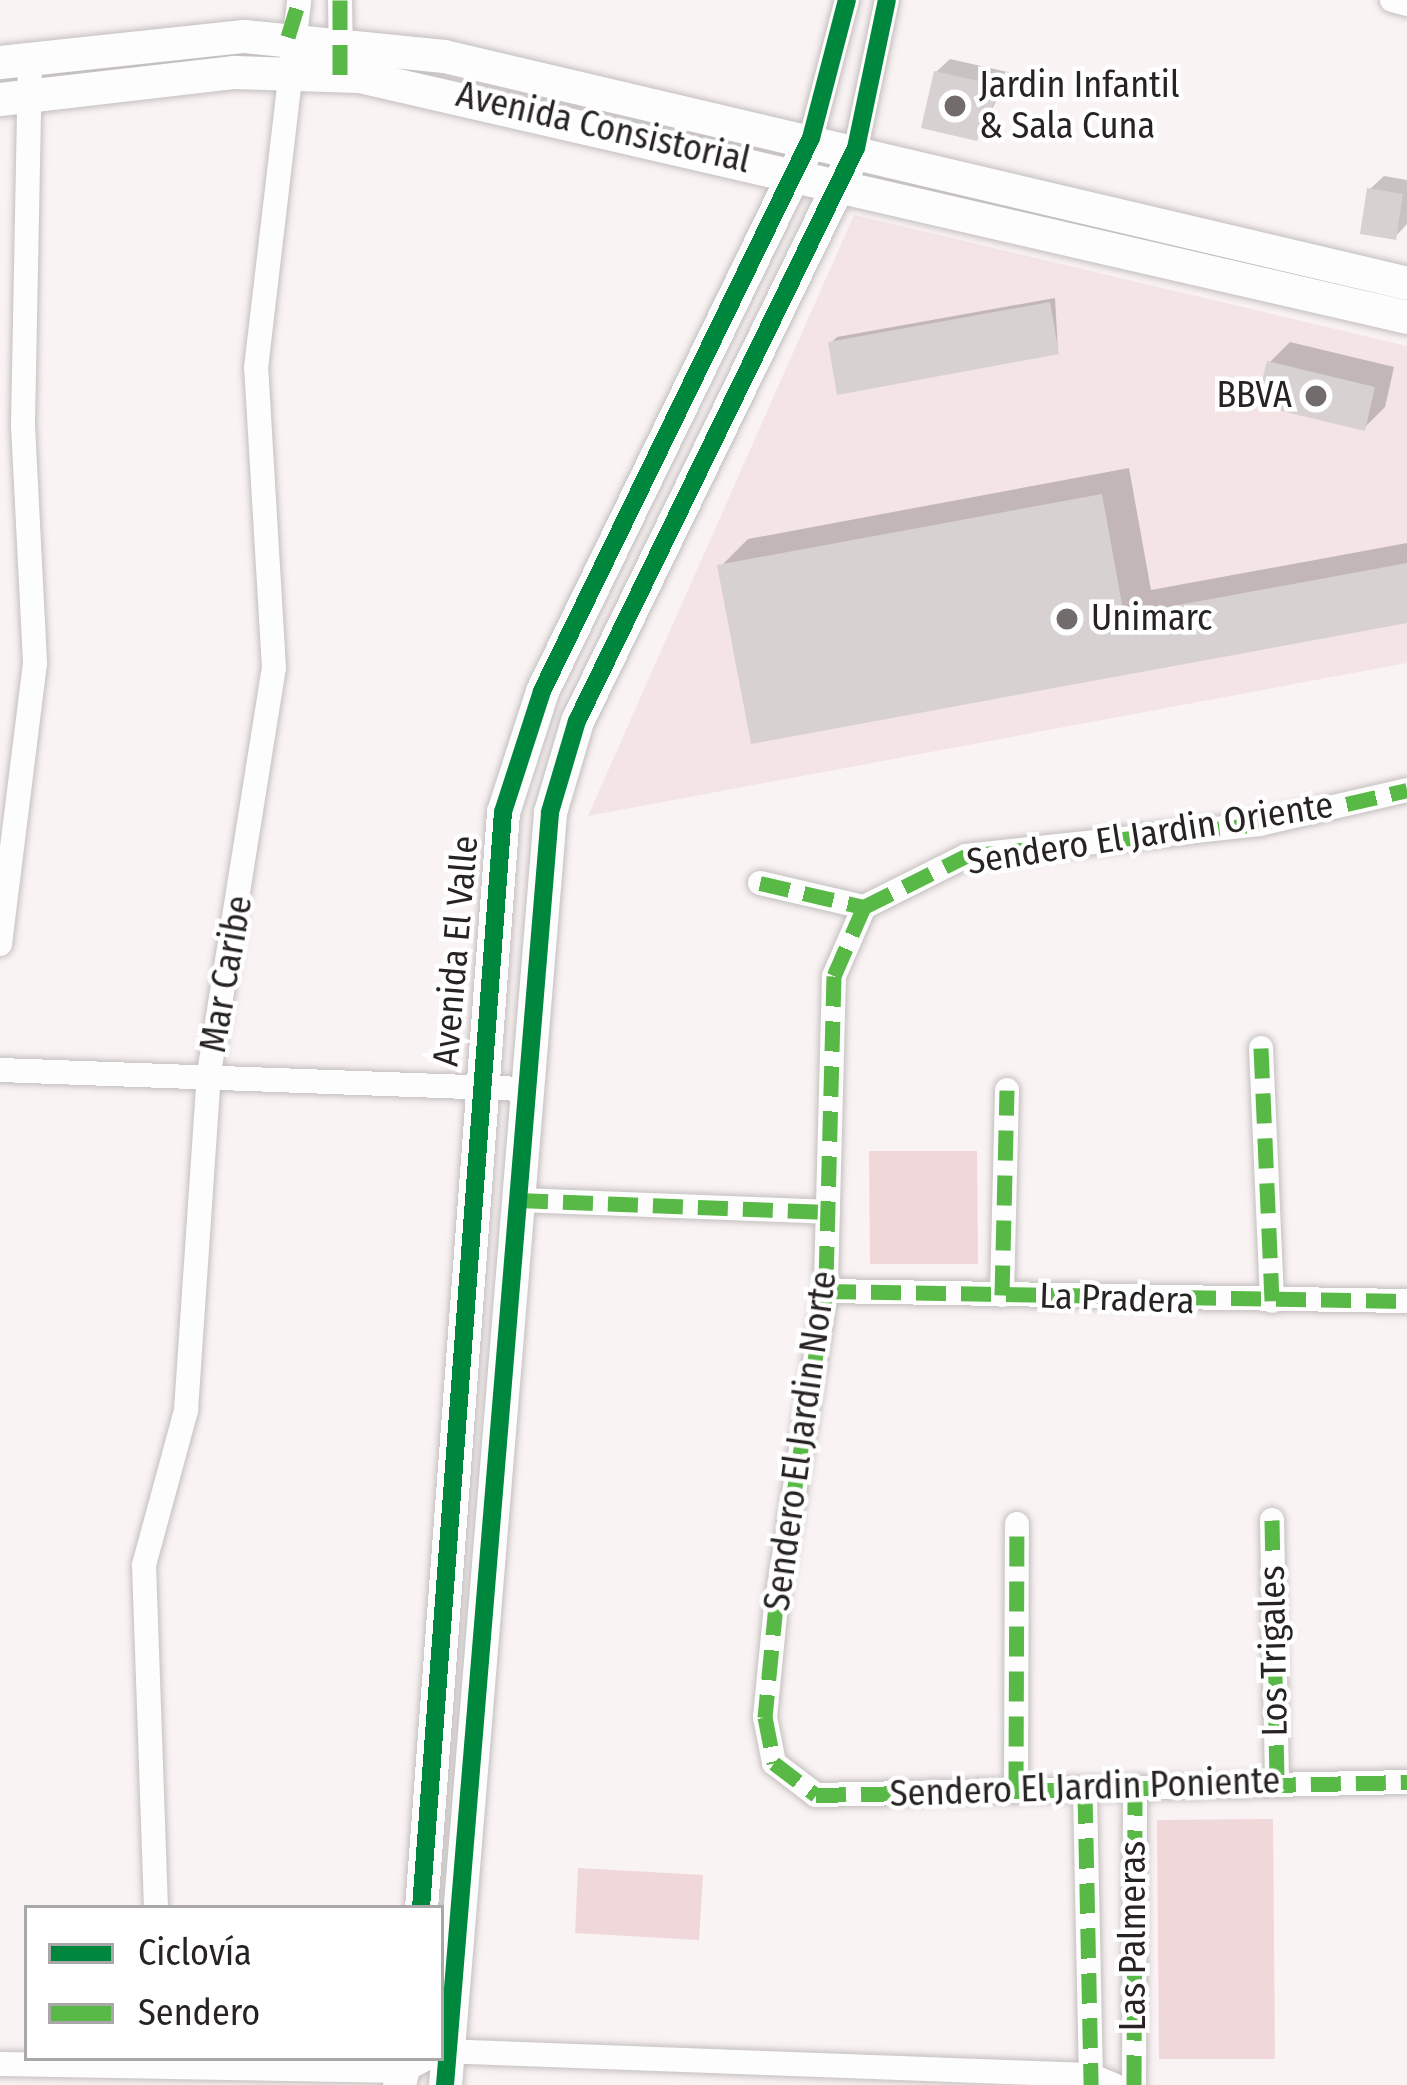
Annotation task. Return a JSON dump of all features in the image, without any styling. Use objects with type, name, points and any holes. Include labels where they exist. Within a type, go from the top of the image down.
[{"type":"street","name":"Mar Caribe","points":[[156,1905],[144,1565],[186,1410],[209,1073],[274,668],[256,368],[286,53],[299,0]]},
{"type":"street","points":[[340,0],[341,58]]},
{"type":"street","name":"Avenida El Valle","points":[[421,1905],[493,881],[542,691],[811,138],[847,0]]},
{"type":"street","name":"Avenida El Valle","points":[[439,1905],[518,1200],[536,886],[577,722],[856,148],[887,0]]},
{"type":"street","points":[[1392,0],[1407,4]]},
{"type":"street","name":"Avenida Consistorial","points":[[16,96],[286,53]]},
{"type":"street","name":"Avenida Consistorial","points":[[15,60],[286,53],[341,58],[811,138],[1407,283]]},
{"type":"street","name":"Avenida Consistorial","points":[[341,58],[1407,317]]},
{"type":"street","points":[[0,944],[35,662],[23,424],[15,60]]},
{"type":"street","name":"Sendero El Jardin Oriente","points":[[864,907],[966,856],[1259,824],[1407,790]]},
{"type":"street","points":[[493,881],[536,886]]},
{"type":"street","points":[[760,883],[864,907]]},
{"type":"street","name":"Sendero El Jardin Norte","points":[[773,1763],[765,1717],[776,1605],[826,1292],[834,976],[864,907]]},
{"type":"street","points":[[1262,1048],[1272,1301]]},
{"type":"street","points":[[0,1070],[209,1073],[524,1089]]},
{"type":"street","points":[[1001,1295],[1006,1090]]},
{"type":"street","points":[[518,1200],[828,1212]]},
{"type":"street","name":"La Pradera","points":[[826,1292],[1407,1301]]},
{"type":"street","name":"Los Trigales","points":[[1273,1520],[1276,1782]]},
{"type":"street","points":[[1016,1791],[1017,1524]]},
{"type":"street","name":"Sendero El Jardin Poniente","points":[[773,1763],[816,1795],[1407,1782]]},
{"type":"street","name":"Las Palmeras","points":[[1134,2085],[1135,1786]]},
{"type":"street","name":"Las Palmeras","points":[[1085,1792],[1090,2080]]},
{"type":"street","points":[[0,2064],[755,2071],[1090,2080],[1114,2085]]},
{"type":"street","name":"Avenida El Valle","points":[[421,2065],[445,2085]]},
{"type":"shaded area","points":[[854,215],[1407,346],[1407,663],[588,816]]},
{"type":"shaded area","points":[[869,1151],[977,1151],[978,1264],[870,1264]]},
{"type":"shaded area","points":[[1273,1819],[1275,2059],[1159,2059],[1157,1820]]},
{"type":"shaded area","points":[[578,1868],[703,1875],[699,1940],[575,1933]]},
{"type":"building","name":"Jardin Infantil & Sala Cuna","points":[[934,71],[1001,86],[977,141],[921,128]]},
{"type":"building","points":[[1367,188],[1403,194],[1396,240],[1360,234]]},
{"type":"building","points":[[1050,302],[1059,354],[837,395],[828,342]]},
{"type":"building","name":"BBVA","points":[[1267,361],[1375,387],[1365,431],[1256,405]]},
{"type":"building","name":"Unimarc","points":[[1102,494],[1124,615],[1407,563],[1407,623],[751,744],[717,565]]},
{"type":"marked path","points":[[288,37],[299,0]]},
{"type":"marked path","points":[[340,0],[340,75]]},
{"type":"marked path","points":[[760,883],[864,907],[966,856],[1259,824],[1407,790]]},
{"type":"marked path","points":[[864,907],[834,976],[826,1291],[776,1605],[765,1717],[774,1763],[816,1795],[1407,1782]]},
{"type":"marked path","points":[[1261,1048],[1272,1301]]},
{"type":"marked path","points":[[1002,1295],[1007,1090]]},
{"type":"marked path","points":[[518,1200],[828,1212]]},
{"type":"marked path","points":[[826,1291],[1407,1301]]},
{"type":"marked path","points":[[1272,1520],[1277,1782]]},
{"type":"marked path","points":[[1016,1791],[1017,1524]]},
{"type":"marked path","points":[[1134,2085],[1135,1787]]},
{"type":"marked path","points":[[1085,1793],[1091,2085]]},
{"type":"cycle path","points":[[421,1905],[503,812],[542,691],[811,138],[847,0]]},
{"type":"cycle path","points":[[445,2085],[550,812],[577,721],[856,148],[887,0]]},
{"type":"place","name":"Jardin Infantil & Sala Cuna","points":[[955,106]]},
{"type":"place","name":"BBVA","points":[[1316,396]]},
{"type":"place","name":"Unimarc","points":[[1067,619]]}]
